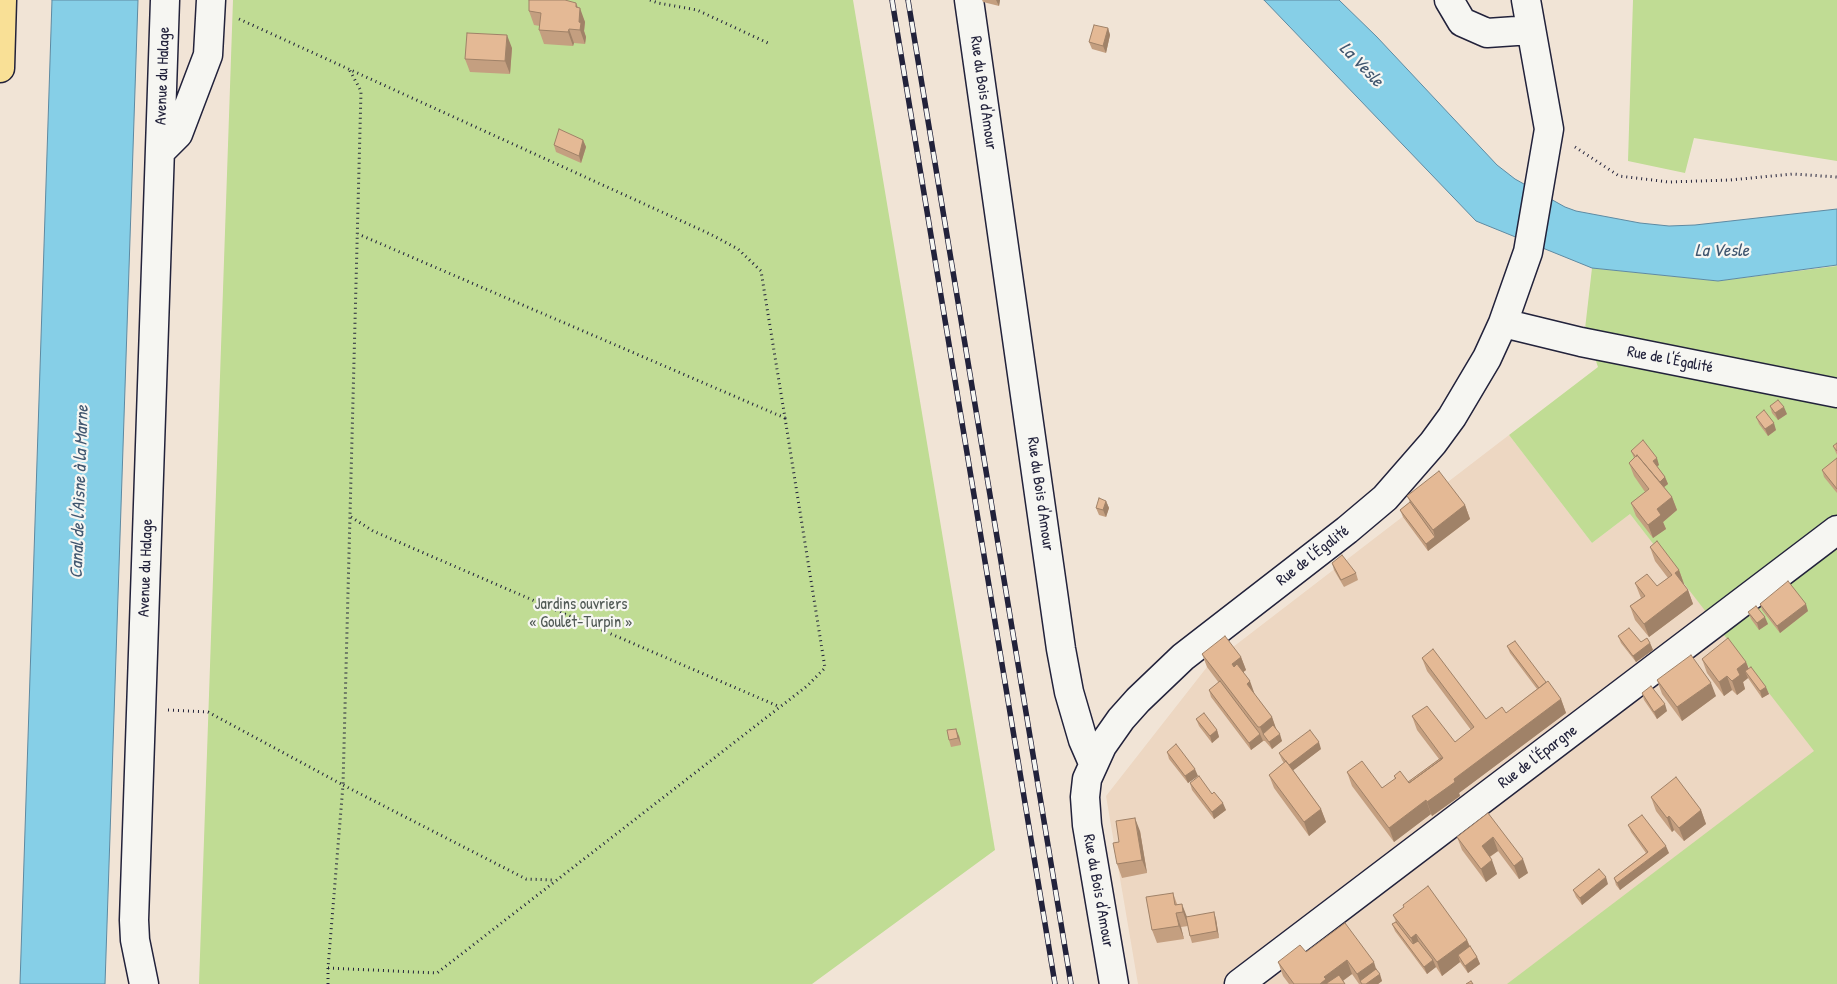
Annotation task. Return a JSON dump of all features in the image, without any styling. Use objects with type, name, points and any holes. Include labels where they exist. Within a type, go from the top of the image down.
[{"type":"main road","points":[[0,68],[2,0]]},
{"type":"street","name":"Avenue du Halage","points":[[144,984],[135,940],[134,920],[165,0]]},
{"type":"street","name":"Rue du Bois d'Amour","points":[[969,0],[1061,649],[1083,740],[1092,763],[1087,778],[1085,797],[1087,825],[1114,984]]},
{"type":"street","points":[[1449,0],[1462,22],[1487,33],[1531,30]]},
{"type":"street","points":[[1526,0],[1549,130]]},
{"type":"street","name":"Avenue du Halage","points":[[161,151],[178,134],[208,55],[211,3]]},
{"type":"street","name":"Rue de l'Égalité","points":[[1092,763],[1121,719],[1161,676],[1190,651],[1347,530],[1385,498],[1433,443],[1452,417],[1487,358],[1504,323],[1528,252],[1549,130]]},
{"type":"street","name":"Rue de l'Égalité","points":[[1504,323],[1581,342],[1837,393]]},
{"type":"street","name":"Rue de l'Épargne","points":[[1239,984],[1837,530]]},
{"type":"path","points":[[650,0],[697,10],[770,44]]},
{"type":"path","points":[[211,3],[349,69],[710,234],[738,249],[761,271],[825,668],[807,686],[437,973],[328,968]]},
{"type":"path","points":[[328,984],[343,785],[358,234],[361,92],[349,69]]},
{"type":"path","points":[[1549,130],[1619,176],[1669,182],[1730,180],[1793,174],[1837,177]]},
{"type":"path","points":[[358,234],[785,418]]},
{"type":"path","points":[[350,517],[373,531],[780,707]]},
{"type":"path","points":[[140,708],[208,712],[343,785],[526,879],[556,880]]},
{"type":"shaded area","points":[[1509,435],[1592,543],[1630,514],[1705,610],[1837,641],[1837,984],[1138,984],[1106,796],[1207,667]]},
{"type":"green space","name":"Jardins ouvriers « Goulet-Turpin »","points":[[233,0],[853,0],[995,850],[812,984],[199,984]]},
{"type":"green space","points":[[1633,0],[1837,0],[1837,161],[1694,138],[1685,173],[1628,161]]},
{"type":"green space","points":[[1837,266],[1837,984],[1507,984],[1814,751],[1630,514],[1592,543],[1509,435],[1598,367],[1585,329],[1592,268],[1718,281]]},
{"type":"water","name":"Canal de l'Aisne à la Marne","points":[[52,0],[138,0],[105,984],[20,984]]},
{"type":"water","name":"La Vesle","points":[[1264,0],[1339,0],[1377,37],[1497,165],[1515,179],[1565,207],[1576,211],[1640,223],[1669,226],[1695,225],[1837,209],[1837,265],[1718,281],[1592,268],[1476,221]]},
{"type":"building","points":[[529,0],[565,0],[576,3],[576,7],[580,8],[580,30],[569,29],[568,32],[539,30],[541,13],[529,11]]},
{"type":"building","points":[[1094,25],[1108,28],[1103,46],[1089,42]]},
{"type":"building","points":[[467,33],[507,35],[505,61],[465,59]]},
{"type":"building","points":[[559,129],[583,140],[579,156],[554,145]]},
{"type":"building","points":[[1778,400],[1784,407],[1775,413],[1770,406]]},
{"type":"building","points":[[1764,410],[1774,423],[1765,429],[1756,417]]},
{"type":"building","points":[[1643,440],[1657,458],[1653,461],[1665,477],[1660,482],[1637,455],[1636,457],[1631,451]]},
{"type":"building","points":[[1837,443],[1837,451],[1833,446]]},
{"type":"building","points":[[1637,455],[1672,497],[1657,509],[1661,515],[1648,525],[1631,503],[1649,489],[1629,463]]},
{"type":"building","points":[[1837,458],[1837,489],[1822,470]]},
{"type":"building","points":[[1439,471],[1465,505],[1433,530],[1407,496]]},
{"type":"building","points":[[1099,498],[1106,501],[1103,510],[1096,508]]},
{"type":"building","points":[[1410,502],[1435,537],[1426,544],[1400,510]]},
{"type":"building","points":[[1657,541],[1679,570],[1675,573],[1688,590],[1644,624],[1630,606],[1645,596],[1635,583],[1647,574],[1657,586],[1672,575],[1650,547]]},
{"type":"building","points":[[1342,555],[1356,573],[1341,580],[1332,563]]},
{"type":"building","points":[[1788,581],[1806,604],[1777,626],[1760,604]]},
{"type":"building","points":[[1756,606],[1765,617],[1757,623],[1748,612]]},
{"type":"building","points":[[1629,628],[1641,642],[1647,638],[1650,643],[1633,656],[1618,636]]},
{"type":"building","points":[[1225,636],[1241,657],[1232,664],[1234,667],[1237,664],[1250,681],[1247,684],[1272,717],[1260,727],[1258,727],[1202,654]]},
{"type":"building","points":[[1728,638],[1746,662],[1737,669],[1740,675],[1732,681],[1727,676],[1719,682],[1702,659]]},
{"type":"building","points":[[1515,641],[1546,682],[1539,688],[1507,646]]},
{"type":"building","points":[[1433,649],[1486,719],[1502,707],[1506,713],[1548,681],[1561,699],[1454,779],[1455,782],[1427,802],[1426,800],[1389,828],[1347,772],[1362,761],[1382,788],[1396,778],[1394,776],[1400,771],[1409,783],[1443,758],[1412,716],[1427,706],[1455,742],[1474,727],[1422,658]]},
{"type":"building","points":[[1691,655],[1711,683],[1677,707],[1657,680]]},
{"type":"building","points":[[1751,667],[1766,687],[1760,691],[1745,671]]},
{"type":"building","points":[[1220,681],[1260,734],[1249,743],[1209,690]]},
{"type":"building","points":[[1651,686],[1665,704],[1654,712],[1642,693]]},
{"type":"building","points":[[1204,713],[1217,730],[1210,736],[1196,719]]},
{"type":"building","points":[[1273,725],[1280,734],[1269,742],[1263,734]]},
{"type":"building","points":[[956,729],[958,738],[949,740],[947,730]]},
{"type":"building","points":[[1310,730],[1319,742],[1289,765],[1279,753]]},
{"type":"building","points":[[1176,744],[1195,769],[1185,776],[1167,752]]},
{"type":"building","points":[[1441,758],[1442,759],[1408,782]]},
{"type":"building","points":[[1286,761],[1321,809],[1304,822],[1269,775]]},
{"type":"building","points":[[1199,776],[1212,794],[1214,792],[1223,803],[1212,812],[1190,783]]},
{"type":"building","points":[[1676,777],[1701,810],[1679,828],[1669,816],[1667,818],[1651,797]]},
{"type":"building","points":[[1488,813],[1523,859],[1514,866],[1493,837],[1482,846],[1492,860],[1481,869],[1457,837]]},
{"type":"building","points":[[1642,815],[1666,846],[1617,883],[1614,878],[1648,852],[1628,825]]},
{"type":"building","points":[[1135,818],[1142,860],[1117,864],[1113,843],[1119,842],[1116,821]]},
{"type":"building","points":[[1599,869],[1606,877],[1580,898],[1573,890]]},
{"type":"building","points":[[1428,886],[1467,940],[1437,962],[1416,934],[1411,938],[1393,915]]},
{"type":"building","points":[[1173,893],[1175,905],[1182,904],[1183,912],[1176,913],[1179,926],[1152,930],[1146,897]]},
{"type":"building","points":[[1214,912],[1217,931],[1190,936],[1186,917]]},
{"type":"building","points":[[1396,922],[1413,944],[1418,941],[1433,960],[1424,967],[1392,924]]},
{"type":"building","points":[[1345,923],[1374,962],[1357,974],[1347,960],[1324,977],[1326,979],[1320,984],[1294,984],[1278,962],[1300,945],[1306,952]]},
{"type":"building","points":[[1470,946],[1477,957],[1465,966],[1458,955]]},
{"type":"building","points":[[1376,969],[1380,974],[1366,984],[1362,984],[1360,981]]},
{"type":"building","points":[[1339,975],[1345,984],[1327,984],[1327,983]]},
{"type":"railway","points":[[892,0],[1055,984]]},
{"type":"railway","points":[[908,0],[1071,984]]}]
